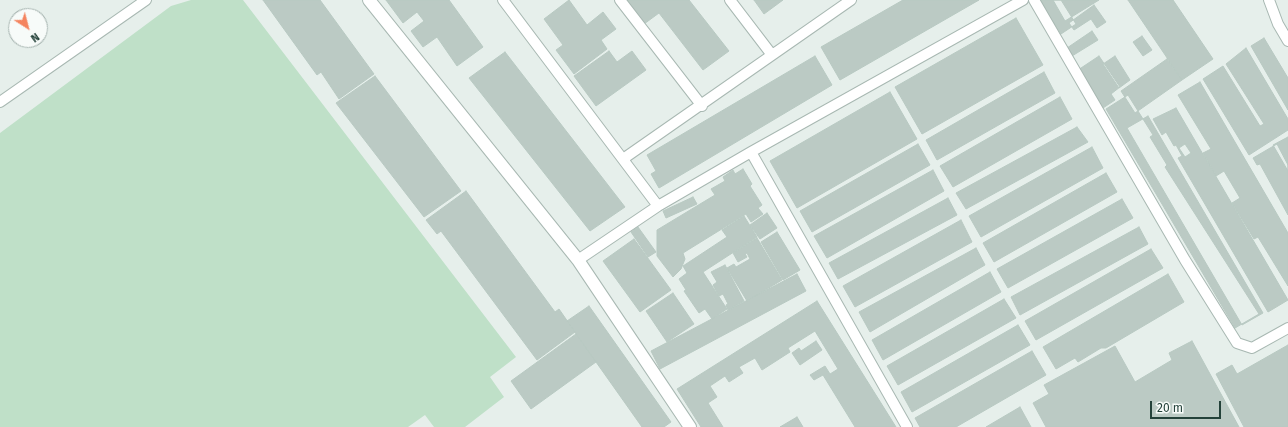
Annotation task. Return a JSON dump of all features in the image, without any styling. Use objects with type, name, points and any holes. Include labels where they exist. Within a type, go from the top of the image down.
[{"type":"street","points":[[369,0],[578,260],[690,427]]},
{"type":"lane","points":[[0,102],[146,0]]},
{"type":"lane","points":[[503,0],[658,206]]},
{"type":"lane","points":[[620,0],[702,106]]},
{"type":"lane","points":[[730,0],[772,56]]},
{"type":"lane","points":[[622,159],[702,106],[850,0]]},
{"type":"lane","points":[[578,260],[658,206],[751,152],[1023,0]]},
{"type":"lane","points":[[1034,0],[1177,248],[1237,343],[1252,348],[1288,328]]},
{"type":"lane","points":[[1268,0],[1278,24],[1288,41]]},
{"type":"lane","points":[[751,152],[907,427]]},
{"type":"green space","points":[[191,0],[243,0],[516,357],[490,377],[504,397],[465,427],[434,427],[425,415],[408,427],[0,427],[0,133],[171,6]]},
{"type":"building","points":[[263,0],[320,0],[374,74],[339,99],[321,72],[317,75]]},
{"type":"building","points":[[386,0],[449,0],[483,47],[457,66],[437,37],[423,47],[411,31],[424,21],[417,12],[403,23]]},
{"type":"building","points":[[569,0],[587,25],[603,12],[616,29],[601,40],[607,49],[574,74],[556,50],[563,45],[544,19]]},
{"type":"building","points":[[625,0],[689,0],[729,51],[703,70],[659,13],[644,24]]},
{"type":"building","points":[[754,0],[783,0],[764,14]]},
{"type":"building","points":[[903,0],[979,0],[840,80],[821,47]]},
{"type":"building","points":[[1040,0],[1061,0],[1076,24],[1061,34]]},
{"type":"building","points":[[1053,0],[1099,0],[1065,21]]},
{"type":"building","points":[[1128,0],[1173,0],[1213,59],[1182,80]]},
{"type":"building","points":[[1094,5],[1106,22],[1097,28],[1091,19],[1074,30],[1069,23]]},
{"type":"building","points":[[1016,18],[1043,65],[922,134],[895,87]]},
{"type":"building","points":[[1092,31],[1098,40],[1072,56],[1067,48]]},
{"type":"building","points":[[1142,36],[1152,50],[1143,56],[1133,42]]},
{"type":"building","points":[[1264,38],[1288,78],[1288,110],[1251,46]]},
{"type":"building","points":[[1246,48],[1288,119],[1288,130],[1249,155],[1203,79],[1223,66],[1260,126],[1264,124],[1226,64]]},
{"type":"building","points":[[609,51],[617,62],[632,51],[646,70],[596,106],[574,76]]},
{"type":"building","points":[[505,52],[625,207],[590,231],[469,78]]},
{"type":"building","points":[[815,56],[832,85],[659,188],[651,174],[656,171],[647,155]]},
{"type":"building","points":[[1099,56],[1120,87],[1111,94],[1115,100],[1103,108],[1078,70]]},
{"type":"building","points":[[1115,56],[1130,80],[1119,88],[1103,64]]},
{"type":"building","points":[[1167,59],[1182,80],[1135,113],[1121,91]]},
{"type":"building","points":[[1044,72],[1055,93],[937,160],[926,140]]},
{"type":"building","points":[[375,76],[461,191],[424,217],[336,103]]},
{"type":"building","points":[[1200,82],[1288,233],[1288,286],[1258,237],[1254,239],[1232,203],[1240,198],[1224,171],[1216,176],[1203,153],[1211,149],[1178,95]]},
{"type":"building","points":[[890,92],[917,139],[797,208],[770,161]]},
{"type":"building","points":[[1128,95],[1153,135],[1150,137],[1167,165],[1165,167],[1259,314],[1235,328],[1106,109]]},
{"type":"building","points":[[1060,97],[1072,119],[953,187],[940,166]]},
{"type":"building","points":[[1176,108],[1288,300],[1268,312],[1178,158],[1182,156],[1176,145],[1174,146],[1166,132],[1162,135],[1153,119]],"holes":[[[1185,144],[1191,153],[1185,157],[1179,148]]]},
{"type":"building","points":[[1148,116],[1263,313],[1242,325],[1127,128]]},
{"type":"building","points":[[1077,127],[1088,142],[966,209],[956,193]]},
{"type":"building","points":[[1288,137],[1288,171],[1273,145]]},
{"type":"building","points":[[918,144],[930,165],[812,232],[800,211]]},
{"type":"building","points":[[1277,144],[1288,165],[1288,215],[1260,164],[1257,165],[1253,158]]},
{"type":"building","points":[[1092,147],[1103,168],[981,237],[969,216]]},
{"type":"building","points":[[743,169],[752,184],[750,186],[762,205],[758,208],[763,214],[751,222],[746,214],[683,253],[685,259],[681,269],[673,277],[657,256],[657,230],[715,195],[711,189],[725,181],[723,177],[733,170],[735,174]]},
{"type":"building","points":[[933,170],[944,191],[827,258],[814,236]]},
{"type":"building","points":[[1106,173],[1117,192],[994,262],[983,243]]},
{"type":"building","points":[[466,191],[555,312],[559,309],[575,332],[537,360],[441,231],[437,234],[426,220]]},
{"type":"building","points":[[693,197],[697,204],[666,218],[663,211]]},
{"type":"building","points":[[948,198],[957,215],[838,279],[829,263]]},
{"type":"building","points":[[1122,199],[1133,218],[1008,288],[997,269]]},
{"type":"building","points":[[767,213],[777,228],[760,239],[750,225]]},
{"type":"building","points":[[744,216],[757,237],[703,272],[727,309],[712,319],[705,309],[699,313],[684,291],[686,290],[679,279],[687,273],[683,266],[727,237],[722,230]]},
{"type":"building","points":[[961,220],[972,242],[855,307],[843,286]]},
{"type":"building","points":[[638,227],[656,252],[648,257],[631,232]]},
{"type":"building","points":[[1139,227],[1148,244],[1020,315],[1011,297]]},
{"type":"building","points":[[777,232],[800,270],[783,280],[761,242]]},
{"type":"building","points":[[757,238],[782,280],[747,301],[727,268],[734,264],[736,267],[750,259],[747,253],[745,254],[747,257],[738,262],[733,253]]},
{"type":"building","points":[[634,239],[671,290],[640,312],[603,261]]},
{"type":"building","points":[[976,248],[985,265],[870,332],[859,312]]},
{"type":"building","points":[[1151,249],[1163,268],[1036,340],[1025,321]]},
{"type":"building","points":[[725,265],[744,301],[728,310],[726,305],[728,304],[723,294],[719,296],[713,285],[717,282],[711,272]]},
{"type":"building","points":[[990,272],[1001,292],[883,360],[872,340]]},
{"type":"building","points":[[797,274],[806,291],[660,369],[651,351]]},
{"type":"building","points":[[1168,274],[1184,302],[1106,348],[1101,348],[1078,362],[1075,358],[1056,369],[1043,347]]},
{"type":"building","points":[[673,293],[694,324],[667,342],[646,311]]},
{"type":"building","points":[[1004,299],[1016,318],[898,385],[887,366]]},
{"type":"building","points":[[817,301],[896,427],[855,427],[823,375],[814,380],[810,375],[825,366],[830,374],[838,369],[815,331],[788,348],[790,352],[762,370],[755,358],[739,367],[743,373],[729,382],[725,376],[710,386],[717,397],[708,403],[723,427],[701,427],[677,389]]},
{"type":"building","points":[[589,306],[671,422],[664,427],[642,427],[567,321]]},
{"type":"building","points":[[1018,325],[1030,345],[912,412],[901,392]]},
{"type":"building","points":[[576,334],[596,362],[531,409],[511,381]]},
{"type":"building","points":[[816,341],[822,350],[800,365],[792,353],[799,348],[801,351]]},
{"type":"building","points":[[1192,341],[1239,427],[1046,427],[1033,403],[1049,394],[1044,385],[1115,346],[1135,382],[1172,360],[1169,353]]},
{"type":"building","points":[[1288,345],[1288,427],[1244,427],[1216,374],[1232,365],[1237,374]]},
{"type":"building","points":[[1032,351],[1046,375],[956,427],[920,427],[915,418]]},
{"type":"building","points":[[1020,407],[1031,427],[986,427]]},
{"type":"building","points":[[797,417],[803,427],[780,427]]}]
